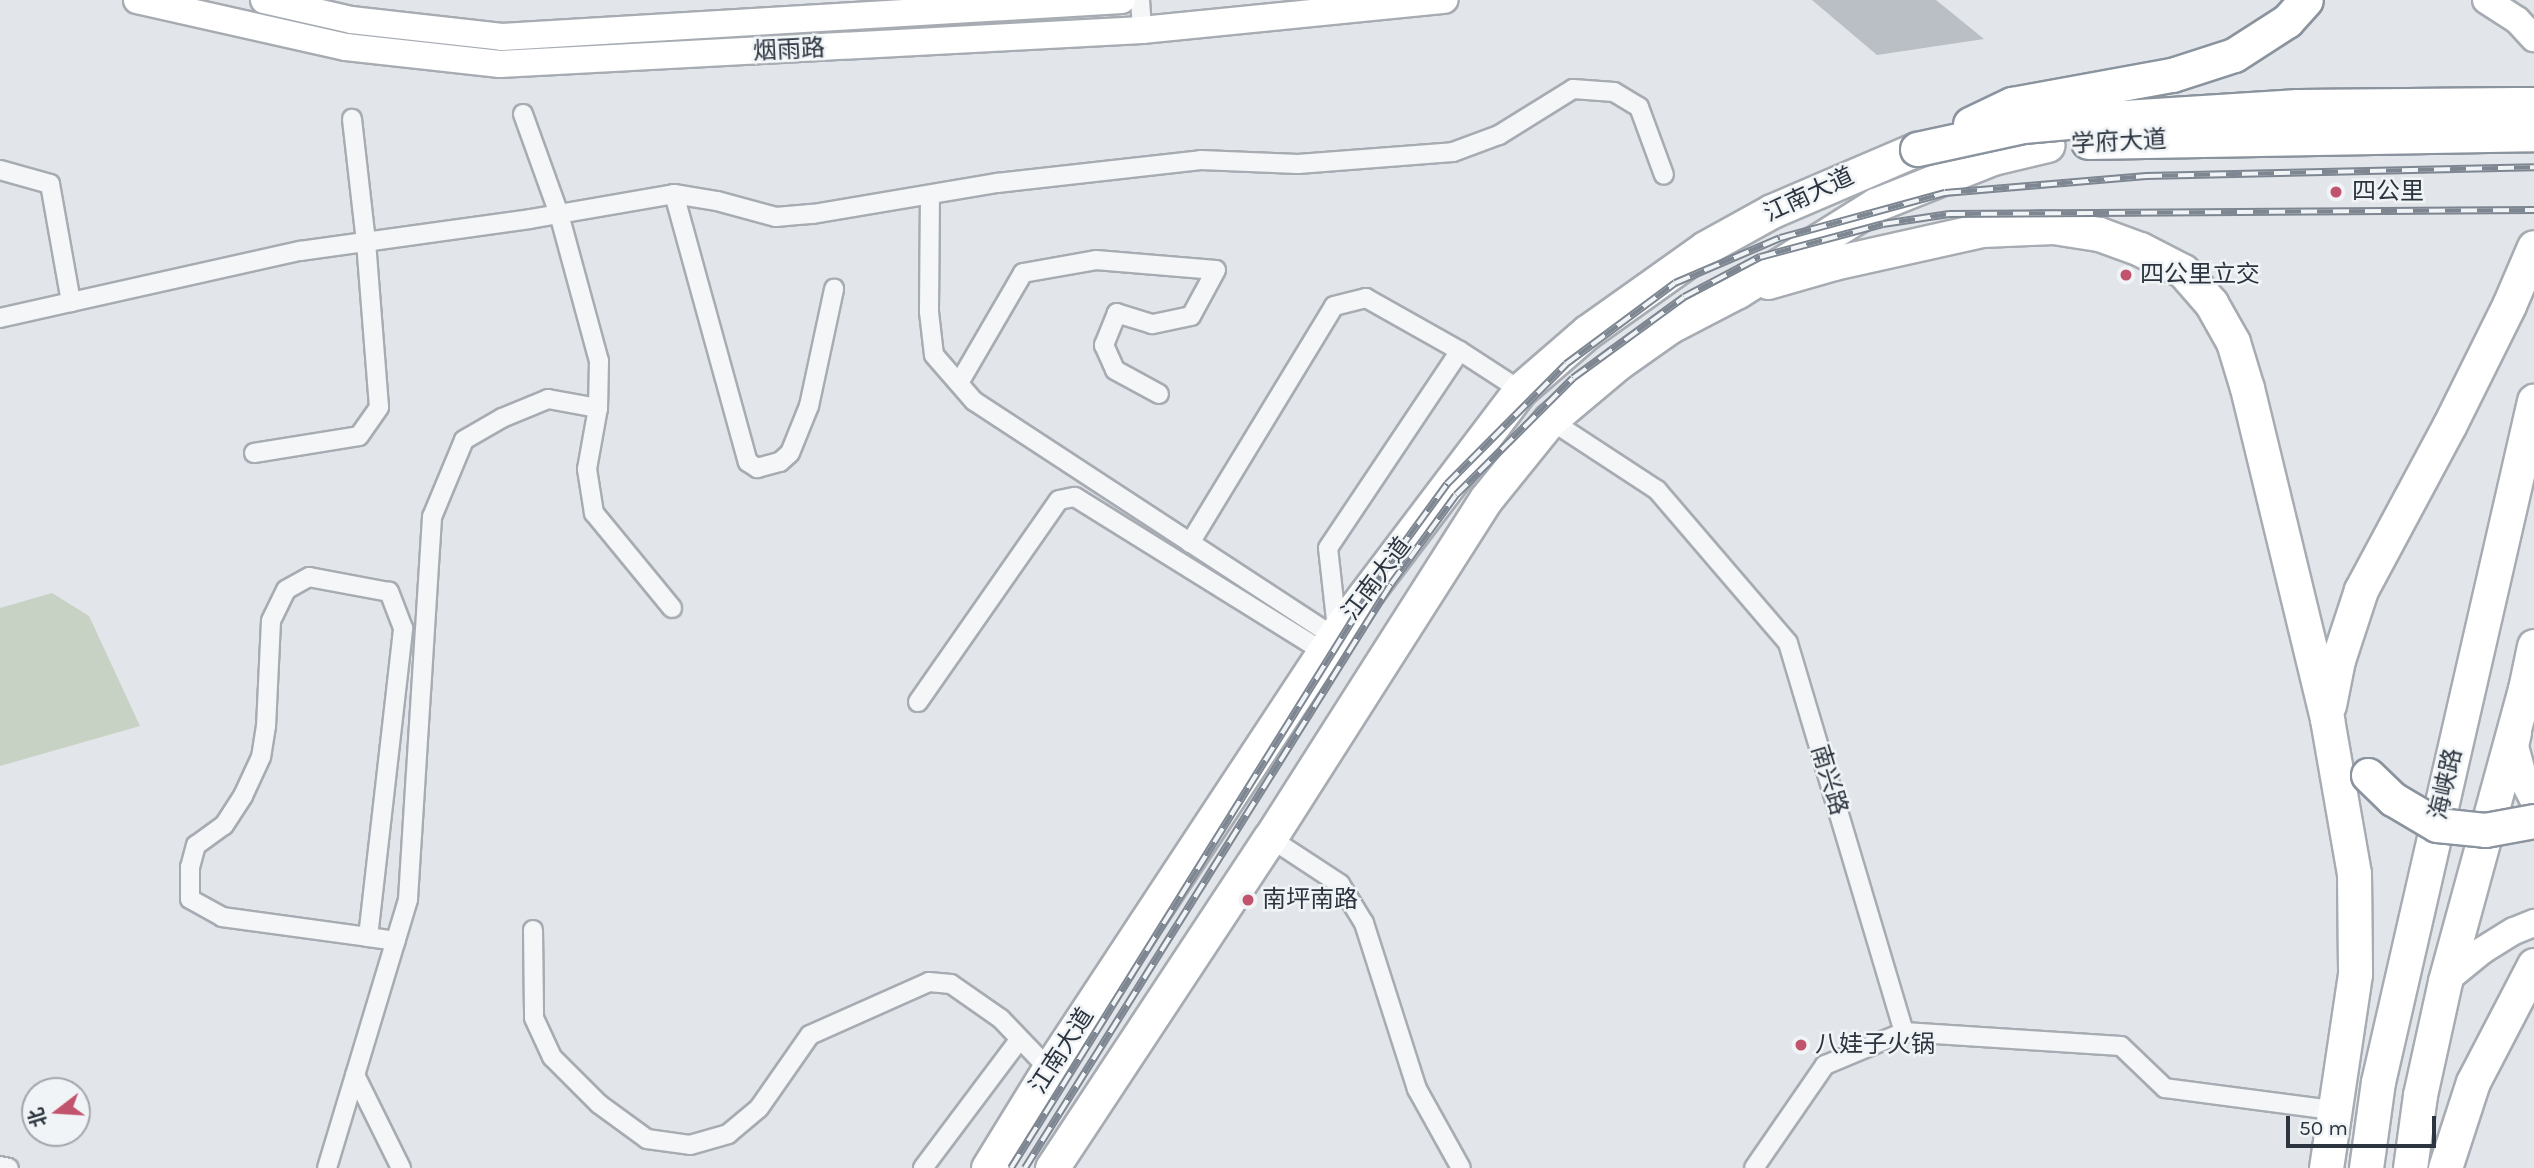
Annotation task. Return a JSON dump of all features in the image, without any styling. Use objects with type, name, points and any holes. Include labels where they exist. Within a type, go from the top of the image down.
[{"type":"highway","points":[[1917,149],[2012,104],[2172,75],[2234,55],[2287,21],[2306,0]]},
{"type":"highway","name":"学府大道","points":[[1917,149],[2023,126],[2124,117],[2298,106],[2534,104]]},
{"type":"highway","name":"学府大道","points":[[1738,291],[1875,205],[1993,158],[2047,145],[2137,139],[2534,134]]},
{"type":"highway","name":"江南大道","points":[[988,1168],[1049,1069],[1332,641],[1520,390],[1587,332],[1705,247],[1772,211],[1917,149]]},
{"type":"highway","points":[[1738,291],[1834,264],[1982,230],[2041,227],[2099,234],[2140,248],[2183,271],[2211,303],[2233,342],[2247,388],[2327,719],[2354,873],[2355,974],[2326,1168]]},
{"type":"highway","points":[[2534,247],[2510,304],[2455,414],[2361,590],[2338,660],[2327,719],[2368,775],[2393,799],[2437,825],[2485,830],[2534,821]]},
{"type":"highway","name":"江南大道","points":[[1052,1168],[1270,838],[1486,499],[1550,420],[1618,363],[1649,341],[1738,291]]},
{"type":"highway","name":"海峡路","points":[[2365,1168],[2378,1082],[2534,401]]},
{"type":"highway","name":"海峡路","points":[[2410,1168],[2420,1095],[2445,981],[2525,689],[2534,646]]},
{"type":"highway","points":[[2445,1168],[2473,1082],[2534,965]]},
{"type":"main road","name":"烟雨路","points":[[137,0],[346,47],[500,64],[951,43],[1142,30],[1445,0]]},
{"type":"main road","name":"烟雨路","points":[[264,0],[351,20],[502,37],[917,6],[1122,0]]},
{"type":"main road","points":[[2486,0],[2516,20],[2534,38]]},
{"type":"main road","points":[[910,45],[917,6]]},
{"type":"main road","points":[[951,43],[958,6]]},
{"type":"main road","points":[[2525,689],[2515,746],[2525,784],[2534,801]]},
{"type":"main road","points":[[2445,981],[2483,950],[2514,930],[2534,923]]},
{"type":"street","points":[[1140,0],[1142,30]]},
{"type":"street","points":[[0,318],[300,251],[559,214],[674,194],[717,201],[776,218],[997,183],[1201,160],[1298,164],[1453,152],[1499,135],[1573,89],[1614,92],[1639,107],[1664,175]]},
{"type":"street","points":[[523,114],[559,214],[599,361],[598,408],[587,469],[594,513],[672,608]]},
{"type":"street","points":[[254,453],[359,436],[379,407],[366,242],[352,119]]},
{"type":"street","points":[[0,170],[50,184],[71,302]]},
{"type":"street","points":[[674,194],[748,462],[757,468],[780,462],[790,453],[809,406],[835,289]]},
{"type":"street","points":[[930,195],[929,312],[934,355],[974,401],[1190,543],[1332,641]]},
{"type":"street","points":[[959,383],[1023,274],[1096,260],[1216,270],[1191,316],[1153,324],[1117,313],[1104,345],[1115,370],[1159,394]]},
{"type":"street","points":[[1190,543],[1334,306],[1366,298],[1460,351],[1520,390]]},
{"type":"street","points":[[1332,641],[1328,548],[1460,351]]},
{"type":"street","points":[[327,1168],[408,899],[432,517],[464,440],[502,418],[548,399],[598,408]]},
{"type":"street","name":"南兴路","points":[[1550,420],[1657,490],[1788,643],[1904,1032]]},
{"type":"street","points":[[918,702],[1059,500],[1075,496],[1332,641]]},
{"type":"street","points":[[368,937],[403,628],[389,592],[309,577],[286,590],[271,621],[266,726],[261,757],[243,796],[224,825],[196,845],[190,867],[190,899],[222,917],[396,941]]},
{"type":"street","points":[[1270,838],[1340,884],[1364,923],[1417,1089],[1461,1168]]},
{"type":"street","points":[[533,930],[534,1018],[552,1056],[599,1104],[647,1139],[690,1146],[728,1134],[760,1108],[810,1035],[929,982],[951,984],[1001,1019],[1049,1069]]},
{"type":"street","points":[[1754,1168],[1825,1065],[1904,1032],[2121,1046],[2165,1088],[2333,1110]]},
{"type":"street","points":[[923,1168],[1020,1039]]},
{"type":"street","points":[[355,1075],[401,1168]]},
{"type":"street","points":[[0,1166],[9,1168]]},
{"type":"green space","points":[[52,593],[89,616],[140,726],[0,766],[0,608]]},
{"type":"building","points":[[1812,0],[1936,0],[1984,39],[1877,55]]},
{"type":"railway","points":[[1011,1168],[1380,576],[1447,484],[1566,364],[1675,283],[1780,238],[1945,193],[2146,176],[2534,167]]},
{"type":"railway","points":[[1025,1168],[1391,584],[1456,495],[1573,378],[1684,297],[1760,257],[1883,224],[1949,214],[2534,210]]},
{"type":"place","name":"四公里","points":[[2336,192]]},
{"type":"place","name":"四公里立交","points":[[2126,275]]},
{"type":"place","name":"南坪南路","points":[[1248,900]]},
{"type":"place","name":"八娃子火锅","points":[[1801,1045]]}]
